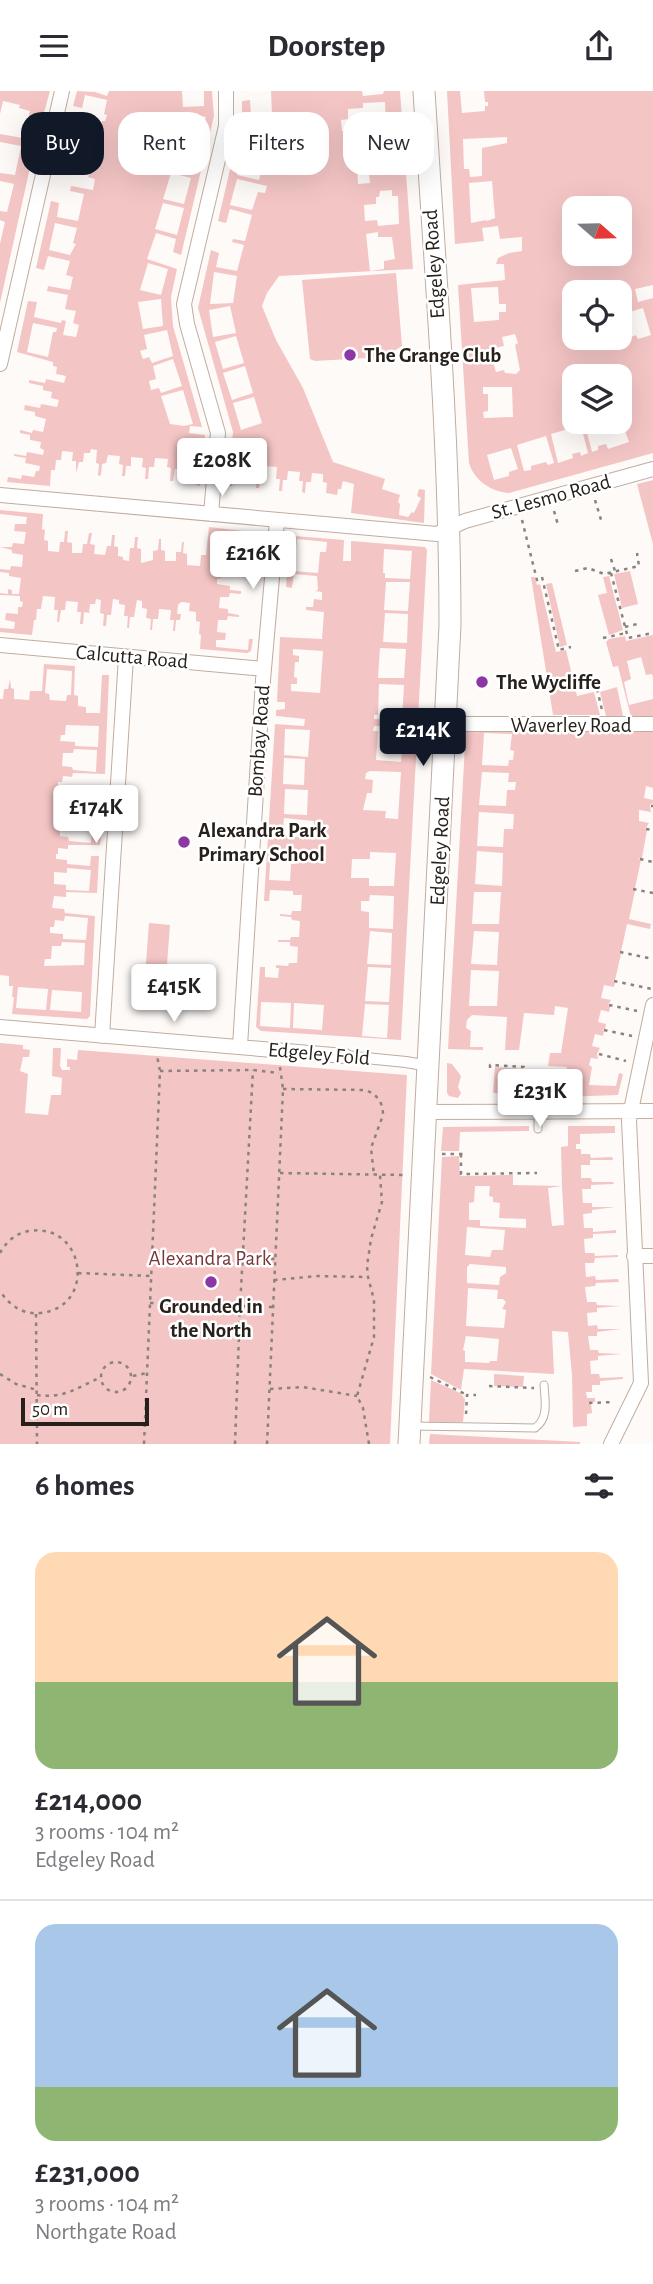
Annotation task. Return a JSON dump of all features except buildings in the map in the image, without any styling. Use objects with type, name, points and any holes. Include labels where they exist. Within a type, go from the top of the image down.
[{"type":"main road","name":"Edgeley Road","points":[[410,1435],[450,625],[450,527],[424,91]]},
{"type":"street","points":[[0,364],[62,91]]},
{"type":"street","points":[[211,514],[218,436],[184,304],[226,126],[226,91]]},
{"type":"street","name":"St. Lesmo Road","points":[[0,495],[437,534],[465,521],[653,469]]},
{"type":"street","name":"Bombay Road","points":[[240,1046],[264,669],[277,521]]},
{"type":"street","name":"Calcutta Road","points":[[0,645],[264,669]]},
{"type":"street","points":[[102,1036],[125,657]]},
{"type":"street","name":"Waverley Road","points":[[446,724],[653,725]]},
{"type":"street","points":[[611,1444],[629,1409],[647,1384],[634,1256],[629,1120],[652,1010]]},
{"type":"street","name":"Edgeley Fold","points":[[0,1027],[240,1046],[429,1066]]},
{"type":"street","points":[[426,1112],[653,1111]]},
{"type":"street","points":[[634,1256],[653,1256]]},
{"type":"lane","points":[[538,1112],[538,1129]]},
{"type":"lane","points":[[410,1435],[466,1427],[535,1428],[545,1415],[544,1386]]},
{"type":"path","points":[[592,486],[602,523]]},
{"type":"path","points":[[519,507],[537,580],[542,578],[559,650],[571,647]]},
{"type":"path","points":[[575,571],[588,568],[604,574],[639,566],[637,553]]},
{"type":"path","points":[[611,559],[628,638],[653,633]]},
{"type":"path","points":[[625,627],[637,624]]},
{"type":"path","points":[[603,638],[626,633]]},
{"type":"path","points":[[646,829],[653,830]]},
{"type":"path","points":[[640,859],[653,862]]},
{"type":"path","points":[[633,889],[653,893]]},
{"type":"path","points":[[620,952],[653,959]]},
{"type":"path","points":[[614,981],[653,989]]},
{"type":"path","points":[[609,1005],[652,1010]]},
{"type":"path","points":[[604,1030],[646,1039]]},
{"type":"path","points":[[144,1444],[160,1071],[153,1040]]},
{"type":"path","points":[[598,1054],[640,1064]]},
{"type":"path","points":[[490,1068],[491,1065],[524,1067],[532,1083]]},
{"type":"path","points":[[160,1071],[253,1070],[280,1073],[283,1089],[267,1444]]},
{"type":"path","points":[[235,1444],[253,1070]]},
{"type":"path","points":[[283,1089],[365,1090],[377,1096],[383,1115],[371,1148],[374,1175]]},
{"type":"path","points":[[461,1154],[461,1174],[537,1173]]},
{"type":"path","points":[[280,1174],[422,1175]]},
{"type":"path","points":[[369,1444],[363,1408],[357,1396],[374,1336],[374,1300],[368,1277],[368,1255],[382,1202],[380,1175]]},
{"type":"path","points":[[0,1253],[13,1238],[24,1232],[38,1230],[50,1233],[71,1248],[78,1273],[77,1284],[65,1302],[57,1308],[36,1314],[15,1308],[0,1291]]},
{"type":"path","points":[[152,1254],[275,1259]]},
{"type":"path","points":[[78,1273],[151,1276]]},
{"type":"path","points":[[274,1280],[318,1276],[368,1277]]},
{"type":"path","points":[[150,1303],[273,1307]]},
{"type":"path","points":[[36,1314],[37,1444]]},
{"type":"path","points":[[115,1360],[127,1365],[132,1376],[128,1388],[116,1393],[104,1388],[101,1377],[105,1365],[115,1360]]},
{"type":"path","points":[[132,1376],[147,1373]]},
{"type":"path","points":[[0,1374],[16,1384],[52,1397],[101,1377]]},
{"type":"path","points":[[412,1377],[431,1377],[467,1395],[477,1395]]},
{"type":"path","points":[[489,1386],[544,1386]]},
{"type":"path","points":[[270,1389],[303,1387],[357,1396]]},
{"type":"path","points":[[466,1427],[467,1395]]},
{"type":"path","points":[[589,1403],[616,1402],[629,1409]]},
{"type":"green space","points":[[0,91],[50,91],[44,112],[30,112],[19,108],[20,105],[3,101],[0,114]]},
{"type":"green space","points":[[77,91],[107,96],[109,91],[182,91],[183,107],[204,106],[204,91],[212,91],[214,116],[210,133],[210,112],[118,112],[118,175],[170,175],[163,199],[184,204],[191,178],[179,175],[200,175],[181,255],[173,252],[176,239],[156,233],[147,259],[177,269],[171,297],[173,326],[202,427],[190,426],[189,433],[205,435],[200,486],[196,485],[199,473],[192,467],[194,453],[187,452],[186,460],[179,460],[173,481],[170,481],[171,468],[167,467],[168,459],[155,458],[154,467],[149,467],[148,479],[145,479],[146,468],[142,467],[143,458],[131,457],[131,466],[126,466],[125,476],[122,476],[120,456],[108,455],[106,463],[102,464],[101,475],[98,476],[97,450],[91,449],[90,453],[84,453],[83,462],[79,462],[76,473],[76,461],[72,461],[73,452],[62,451],[61,460],[56,460],[55,470],[51,470],[50,486],[7,482],[8,477],[34,477],[36,471],[39,471],[40,466],[25,463],[26,458],[14,454],[26,456],[27,452],[43,455],[41,442],[30,440],[30,435],[20,433],[20,430],[43,432],[46,419],[35,416],[35,412],[24,410],[25,405],[57,407],[59,400],[51,398],[52,392],[43,390],[43,386],[29,383],[29,380],[45,383],[46,379],[64,383],[66,376],[56,374],[57,367],[53,366],[53,362],[17,352],[28,301],[37,302],[34,317],[61,323],[62,320],[66,321],[63,335],[76,337],[79,325],[73,323],[76,311],[65,309],[68,295],[47,291],[48,286],[70,290],[73,277],[66,275],[70,261],[48,256],[44,270],[36,268],[51,201],[59,203],[57,217],[78,221],[84,194],[70,191],[71,186],[93,190],[95,179],[89,175],[104,175],[104,121],[107,115],[104,114],[107,100],[85,95],[82,108],[73,106]],"holes":[[[163,203],[184,208],[177,235],[155,229]],[[55,223],[77,228],[73,243],[76,244],[70,255],[49,250]],[[148,263],[168,269],[161,295],[140,290]],[[161,299],[163,326],[143,329],[138,302]],[[33,323],[57,328],[56,332],[53,332],[48,357],[27,352]],[[167,330],[173,356],[152,363],[149,357],[143,359],[140,351],[147,349],[144,335]],[[173,359],[182,386],[161,393],[159,388],[151,390],[149,381],[156,379],[153,366]],[[183,390],[193,424],[170,424],[161,396]]]},
{"type":"green space","points":[[271,91],[362,91],[363,96],[383,94],[384,91],[400,91],[402,112],[385,112],[385,102],[363,103],[363,108],[343,112],[343,175],[357,175],[358,184],[370,183],[369,175],[406,175],[413,269],[279,276],[262,306],[276,340],[303,388],[333,462],[385,479],[382,489],[400,495],[399,515],[408,517],[414,513],[421,498],[417,496],[419,489],[425,490],[424,523],[351,513],[354,484],[343,481],[337,495],[326,493],[327,483],[323,482],[323,474],[312,473],[311,482],[306,482],[305,493],[302,492],[303,481],[299,481],[300,472],[288,471],[287,480],[283,480],[282,491],[279,491],[277,467],[265,466],[264,477],[260,478],[259,488],[256,488],[257,476],[253,476],[254,467],[240,466],[238,475],[234,475],[232,486],[228,486],[233,432],[198,308],[211,250],[219,253],[216,267],[237,271],[244,245],[232,242],[233,239],[245,241],[252,215],[230,209],[226,223],[218,221],[229,175],[259,180],[260,175],[329,175],[329,112],[272,112]],"holes":[[[237,179],[267,186],[265,193],[258,192],[252,210],[230,205]],[[392,190],[392,196],[398,196],[399,224],[378,226],[377,220],[365,221],[364,205],[376,204],[376,197],[379,197],[380,191]],[[378,232],[378,237],[392,237],[395,259],[384,261],[384,269],[370,271],[366,234]],[[214,272],[237,276],[233,303],[210,304]],[[230,306],[236,333],[213,337],[209,310]],[[236,336],[244,363],[223,369],[215,342]],[[245,366],[253,393],[232,400],[223,373]],[[254,397],[262,423],[241,430],[233,403]]]},
{"type":"green space","points":[[447,91],[460,91],[462,113],[485,111],[488,102],[485,102],[484,91],[653,91],[653,285],[635,289],[638,302],[653,298],[653,453],[509,493],[484,484],[475,475],[469,463],[458,285],[505,280],[504,264],[496,264],[498,258],[522,251],[522,237],[500,239],[498,226],[482,228],[484,241],[455,244]],"holes":[[[507,137],[507,143],[482,148],[482,176],[470,177],[469,169],[464,169],[463,139]],[[492,181],[495,218],[471,223],[469,183]],[[498,287],[499,304],[506,304],[506,312],[499,312],[499,320],[474,322],[471,288]],[[515,334],[520,370],[516,374],[505,373],[504,370],[496,372],[493,362],[482,364],[479,351],[504,346],[502,337]],[[483,387],[512,387],[513,417],[484,418],[483,412],[488,411],[488,394],[483,394]],[[546,436],[554,463],[548,465],[546,462],[524,471],[517,445]],[[511,448],[518,469],[509,472],[509,476],[494,480],[487,455]]]},
{"type":"green space","points":[[250,100],[251,112],[242,112],[242,101]]},
{"type":"green space","points":[[0,134],[21,138],[21,146],[0,142]]},
{"type":"green space","points":[[21,146],[21,175],[28,175],[0,303],[0,244],[5,222],[0,220],[0,211],[7,212],[14,184],[0,181],[0,173],[15,175]]},
{"type":"green space","points":[[396,273],[402,346],[384,357],[315,361],[310,359],[302,280]]},
{"type":"green space","points":[[653,480],[653,544],[637,484]]},
{"type":"green space","points":[[0,510],[43,514],[42,529],[45,530],[44,540],[48,541],[48,551],[59,552],[60,542],[64,542],[65,531],[68,531],[67,542],[72,543],[72,553],[82,553],[83,544],[87,544],[89,533],[92,533],[90,544],[95,545],[94,554],[105,555],[107,546],[111,546],[112,535],[115,535],[114,546],[118,547],[118,556],[129,561],[130,548],[134,548],[135,537],[138,537],[137,548],[141,549],[141,563],[153,560],[153,551],[158,550],[159,539],[161,550],[165,551],[165,561],[176,561],[176,552],[181,552],[184,542],[183,553],[187,554],[187,565],[200,566],[201,555],[206,555],[209,527],[260,533],[260,548],[257,548],[257,536],[226,534],[225,541],[235,542],[234,550],[225,550],[224,561],[233,562],[232,567],[243,570],[232,569],[231,573],[221,573],[221,578],[217,579],[217,584],[230,586],[230,590],[241,591],[241,594],[230,593],[229,597],[220,597],[219,608],[228,609],[228,613],[239,617],[228,616],[227,620],[218,620],[217,632],[226,633],[225,640],[216,640],[216,647],[248,650],[249,639],[253,639],[251,651],[247,653],[200,649],[200,622],[196,621],[196,612],[189,611],[190,603],[181,602],[177,614],[181,614],[180,620],[176,620],[175,631],[174,620],[170,620],[171,610],[159,609],[158,619],[153,619],[150,630],[151,619],[146,618],[147,609],[142,608],[142,601],[137,600],[134,617],[130,617],[127,628],[125,605],[119,604],[119,600],[113,599],[111,615],[107,615],[106,626],[103,626],[101,600],[96,599],[95,604],[90,604],[89,613],[84,612],[83,624],[80,624],[78,602],[66,601],[65,610],[61,610],[57,622],[55,597],[43,596],[41,609],[37,609],[32,635],[0,632],[0,628],[14,629],[15,622],[5,620],[6,613],[18,614],[18,607],[22,607],[23,602],[20,601],[20,596],[0,595],[8,594],[8,589],[12,590],[12,594],[19,594],[21,578],[9,576],[9,573],[0,572],[0,569],[22,567],[23,555],[0,547],[12,547],[13,543],[24,544],[26,532],[14,531],[15,524],[26,524],[27,517],[0,514]]},
{"type":"green space","points":[[294,536],[344,540],[343,561],[351,561],[351,541],[425,547],[427,550],[401,1040],[261,1031],[256,1027],[260,967],[265,967],[265,977],[278,978],[279,968],[276,968],[276,965],[288,966],[289,963],[297,963],[298,947],[278,940],[299,937],[300,921],[280,914],[291,915],[292,911],[301,911],[302,895],[293,895],[293,891],[270,890],[269,901],[264,901],[275,724],[304,726],[305,719],[276,716],[276,710],[285,709],[285,702],[277,702],[280,637],[322,639],[324,612],[306,610],[306,607],[313,607],[314,599],[322,600],[322,592],[315,591],[318,590],[317,576],[294,574],[292,588],[286,587],[290,539]],"holes":[[[297,539],[327,542],[326,552],[320,552],[318,573],[293,571]],[[384,549],[412,551],[410,579],[385,578]],[[386,582],[410,582],[408,611],[384,610]],[[385,613],[408,614],[407,643],[383,642]],[[380,648],[406,649],[404,678],[378,678]],[[293,649],[323,651],[320,693],[291,691],[291,684],[297,684],[297,678],[294,677],[295,662],[299,662],[299,656],[293,655]],[[379,684],[404,685],[402,720],[374,719],[374,715],[378,715]],[[374,726],[403,727],[401,762],[376,760],[378,731],[373,731]],[[285,729],[310,730],[308,757],[284,755]],[[284,758],[305,759],[304,785],[283,784]],[[401,772],[398,819],[385,818],[386,811],[363,810],[367,793],[372,793],[373,780],[365,779],[366,773]],[[285,789],[308,790],[307,815],[284,814]],[[284,818],[314,821],[313,838],[282,836]],[[271,850],[296,852],[295,864],[291,864],[290,881],[269,880]],[[370,852],[396,853],[394,886],[369,886],[369,878],[351,878],[352,859],[370,859]],[[370,895],[394,896],[393,929],[369,928],[369,912],[361,911],[361,901],[369,901]],[[370,931],[392,933],[391,965],[367,964]],[[368,967],[391,968],[389,1002],[365,1001]],[[261,1002],[291,1003],[290,1028],[260,1026]],[[294,1003],[324,1005],[322,1030],[293,1028]],[[365,1004],[389,1005],[387,1038],[362,1036]]]},
{"type":"green space","points":[[630,571],[638,604],[622,608],[614,574]]},
{"type":"green space","points":[[609,576],[623,630],[609,635],[598,595],[607,593],[603,577]]},
{"type":"green space","points":[[531,577],[535,577],[537,585],[540,584],[556,652],[566,650],[577,696],[594,692],[600,715],[553,715]]},
{"type":"green space","points":[[552,583],[567,645],[560,647],[546,584]]},
{"type":"green space","points":[[653,635],[653,677],[652,674],[646,675],[641,657],[627,661],[631,679],[624,682],[629,705],[653,699],[653,721],[632,721],[618,666],[613,667],[606,642],[625,636],[626,641]]},
{"type":"green space","points":[[44,664],[75,666],[74,695],[78,696],[78,706],[86,707],[86,713],[100,713],[102,675],[109,675],[105,774],[73,773],[72,777],[63,776],[62,782],[58,782],[58,788],[72,790],[72,794],[94,795],[95,785],[104,785],[101,821],[60,821],[60,836],[68,837],[69,841],[91,843],[92,832],[101,833],[100,845],[68,845],[68,849],[58,848],[56,854],[56,859],[67,860],[67,864],[90,866],[91,856],[99,856],[97,893],[66,892],[66,897],[54,896],[52,908],[64,909],[65,913],[95,916],[90,1016],[87,1019],[12,1014],[13,986],[9,986],[9,976],[0,975],[0,699],[3,699],[4,689],[8,689],[10,679],[14,699],[29,700],[30,691],[42,691]],"holes":[[[47,669],[72,671],[71,695],[67,695],[66,701],[50,700],[49,694],[45,693]],[[66,725],[99,726],[98,747],[75,746],[75,742],[60,741],[61,735],[65,735]],[[74,749],[97,750],[96,772],[62,766],[63,753],[73,753]],[[71,797],[94,798],[93,819],[59,813],[60,800],[70,801]],[[67,868],[91,870],[89,891],[66,890],[66,885],[54,884],[54,872],[67,873]],[[65,916],[88,918],[86,940],[63,939],[63,934],[50,933],[50,927],[54,927],[55,920],[64,921]],[[62,942],[85,943],[84,965],[44,966],[45,959],[51,959],[52,946],[61,946]],[[18,987],[48,989],[46,1010],[16,1008]],[[52,990],[82,992],[81,1012],[50,1010]]]},
{"type":"green space","points":[[617,687],[623,716],[606,716],[600,692]]},
{"type":"green space","points":[[466,728],[653,730],[653,788],[646,786],[644,798],[653,800],[653,803],[650,805],[651,812],[639,810],[639,821],[649,823],[645,829],[642,858],[638,859],[641,860],[635,888],[632,889],[635,891],[629,919],[651,924],[650,929],[627,924],[615,980],[612,981],[615,982],[614,987],[604,985],[601,998],[611,1000],[608,1005],[609,1012],[601,1010],[598,1022],[606,1024],[602,1030],[603,1036],[595,1034],[592,1046],[600,1048],[598,1059],[591,1058],[589,1065],[592,1067],[589,1085],[616,1086],[619,1073],[623,1074],[618,1095],[562,1097],[567,1067],[548,1066],[550,1053],[561,1053],[568,1008],[555,1006],[554,1015],[524,1013],[519,1050],[505,1050],[507,1017],[472,1015],[467,1020],[466,1028],[471,1031],[470,1047],[483,1047],[483,1050],[448,1049]],"holes":[[[484,733],[512,734],[510,750],[514,751],[513,760],[509,760],[508,766],[482,765]],[[482,772],[509,773],[508,782],[516,782],[515,790],[507,790],[506,806],[479,805]],[[479,812],[514,814],[513,829],[504,829],[503,847],[477,846]],[[477,851],[503,853],[502,886],[475,884]],[[474,892],[501,892],[499,924],[472,924]],[[474,931],[499,932],[497,965],[471,964]],[[471,970],[499,971],[497,1006],[469,1006]]]},
{"type":"green space","points":[[149,923],[170,925],[164,1004],[143,1003]]},
{"type":"green space","name":"Alexandra Park","points":[[0,1043],[23,1045],[23,1049],[30,1050],[29,1057],[23,1057],[20,1071],[28,1074],[25,1113],[48,1115],[51,1095],[61,1095],[62,1078],[52,1076],[53,1048],[61,1048],[62,1070],[70,1070],[70,1067],[67,1067],[67,1059],[77,1060],[78,1050],[407,1075],[390,1444],[0,1444]]},
{"type":"green space","points":[[447,1063],[452,1064],[461,1076],[458,1087],[461,1093],[458,1098],[447,1093]]},
{"type":"green space","points":[[495,1067],[524,1069],[524,1094],[493,1093]]},
{"type":"green space","points":[[529,1126],[529,1131],[460,1132],[459,1151],[441,1151],[443,1127]]},
{"type":"green space","points":[[568,1126],[615,1126],[615,1133],[580,1134],[580,1144],[576,1144],[576,1149],[581,1149],[581,1154],[590,1154],[591,1158],[612,1157],[613,1160],[590,1160],[590,1165],[581,1165],[581,1178],[614,1184],[591,1185],[591,1189],[582,1189],[583,1203],[592,1203],[592,1207],[615,1207],[583,1214],[584,1228],[593,1228],[593,1232],[616,1230],[616,1233],[593,1234],[593,1238],[584,1239],[585,1253],[618,1257],[595,1258],[594,1263],[585,1263],[586,1277],[595,1276],[596,1280],[618,1279],[619,1282],[596,1283],[595,1286],[585,1287],[587,1302],[620,1306],[597,1308],[597,1312],[587,1313],[588,1326],[621,1329],[588,1336],[590,1350],[622,1354],[598,1356],[598,1360],[590,1361],[591,1374],[599,1374],[600,1378],[623,1379],[600,1381],[600,1385],[592,1385],[592,1392],[586,1392],[587,1398],[595,1398],[595,1402],[588,1403],[591,1404],[592,1413],[587,1414],[587,1426],[573,1427],[568,1332],[552,1331],[554,1374],[464,1369],[461,1390],[431,1374],[442,1157],[459,1156],[460,1176],[513,1175],[513,1185],[562,1186],[561,1147],[568,1146]],"holes":[[[475,1186],[490,1186],[489,1196],[493,1197],[493,1202],[500,1203],[499,1218],[526,1219],[526,1228],[480,1226],[480,1220],[469,1220],[469,1203],[474,1202]],[[562,1186],[564,1225],[552,1226],[548,1188]],[[467,1227],[505,1230],[503,1250],[492,1250],[490,1257],[465,1255]],[[470,1264],[506,1267],[506,1273],[500,1277],[499,1285],[467,1283],[467,1267]],[[468,1288],[498,1290],[497,1299],[506,1302],[502,1309],[506,1310],[504,1328],[466,1326]],[[466,1336],[499,1339],[497,1361],[465,1362]]]},
{"type":"green space","points":[[494,1374],[524,1376],[523,1387],[494,1386]]},
{"type":"green space","points":[[431,1380],[460,1393],[465,1399],[463,1422],[429,1422]]},
{"type":"green space","points":[[430,1434],[580,1442],[580,1444],[429,1444]]},
{"type":"place","name":"The Grange Club","points":[[350,355]]},
{"type":"place","name":"The Wycliffe","points":[[482,682]]},
{"type":"place","name":"Alexandra Park Primary School","points":[[184,842]]},
{"type":"place","name":"Grounded in the North","points":[[211,1282]]}]
